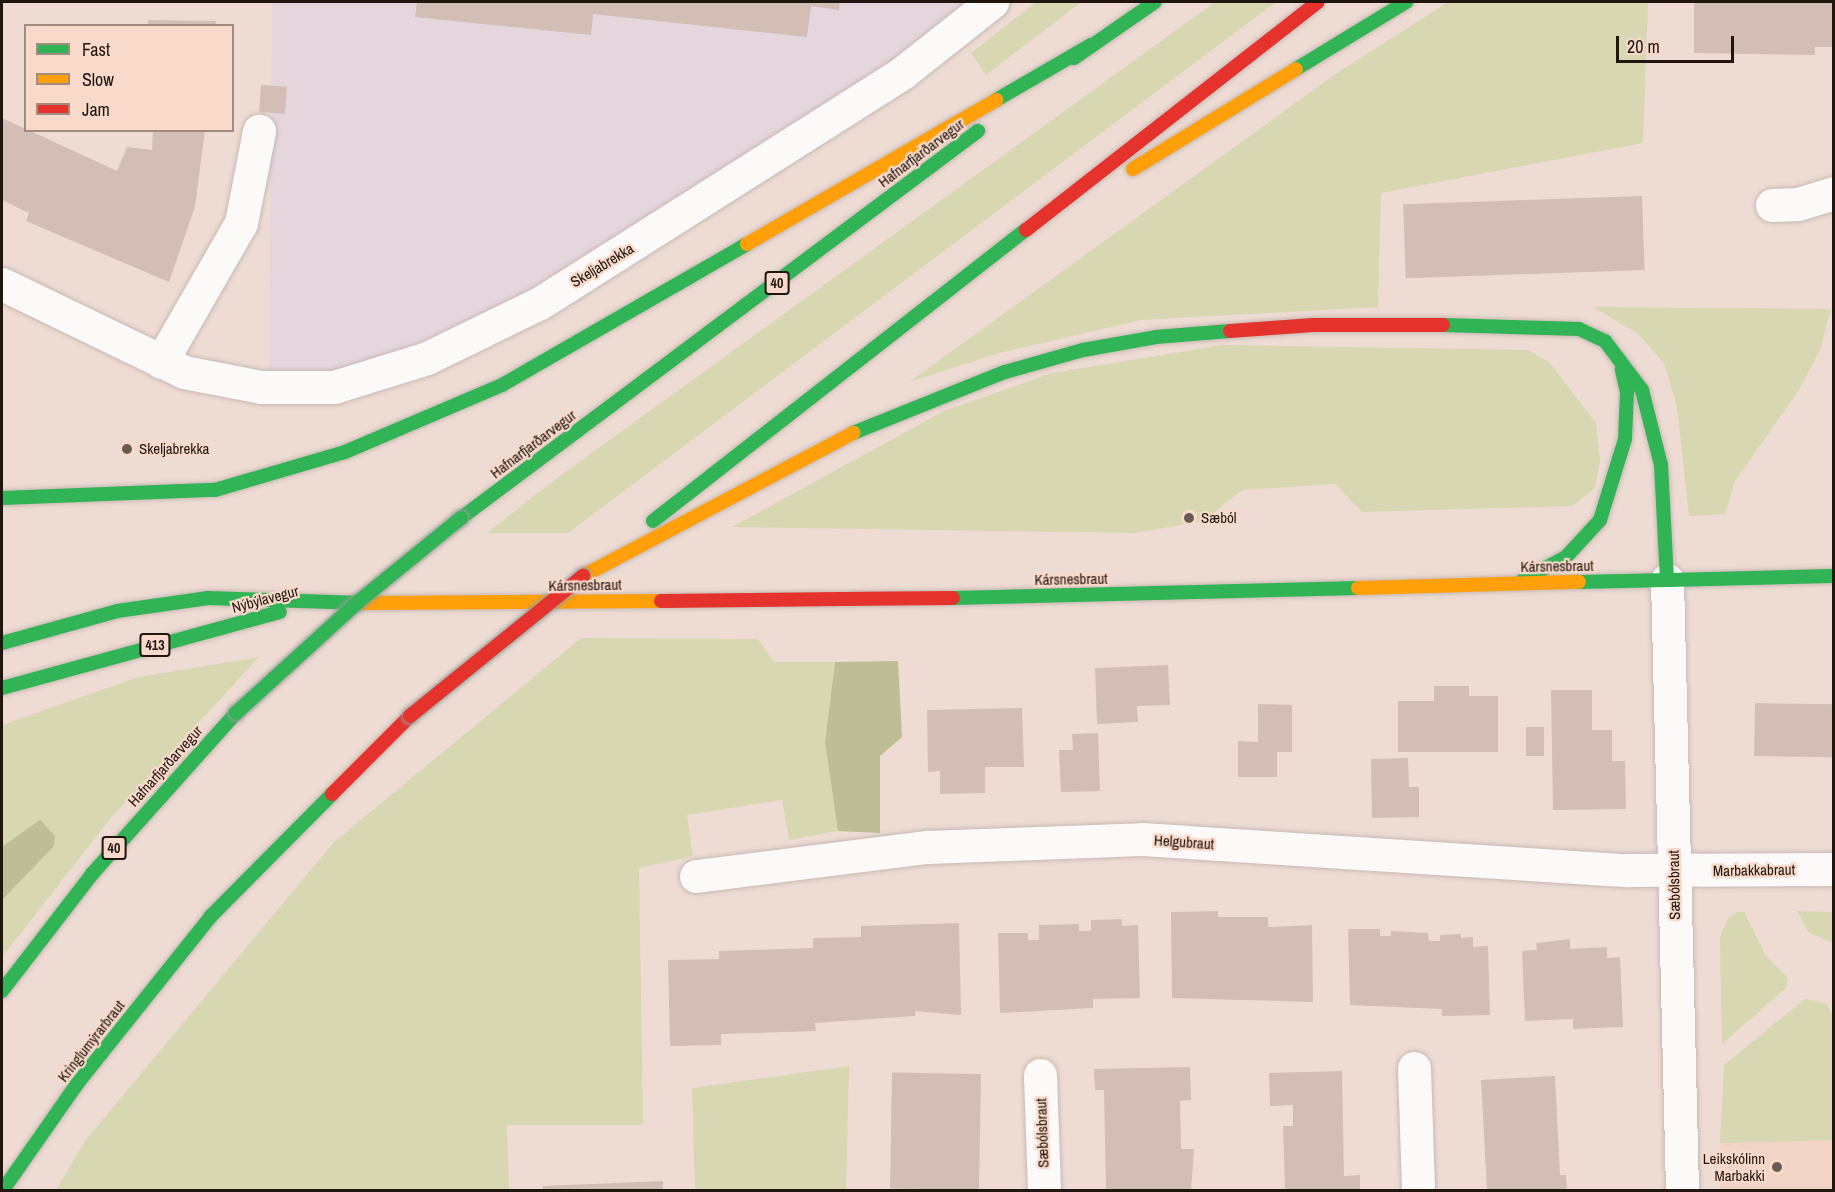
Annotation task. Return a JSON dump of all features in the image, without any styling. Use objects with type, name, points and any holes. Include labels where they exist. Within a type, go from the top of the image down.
[{"type":"main road","name":"Hafnarfjarðarvegur","points":[[2,991],[92,874],[236,713],[358,602],[461,518],[1091,45],[1155,2]]},
{"type":"main road","points":[[583,576],[1318,2]]},
{"type":"main road","points":[[996,254],[1406,2]]},
{"type":"main road","points":[[10,491],[215,490],[345,452],[502,385],[1091,45]]},
{"type":"main road","points":[[583,576],[861,429],[1005,372],[1083,350],[1156,337],[1314,325],[1545,325],[1579,329],[1605,340],[1619,354],[1642,390],[1654,423],[1667,580]]},
{"type":"main road","points":[[1515,584],[1566,557],[1600,520],[1625,439],[1627,392],[1619,354]]},
{"type":"main road","name":"Kringlumýrarbraut","points":[[3,1191],[76,1084],[211,916],[410,716],[583,576]]},
{"type":"main road","name":"Kársnesbraut","points":[[309,604],[1018,597],[1833,576]]},
{"type":"main road","name":"Nýbýlavegur","points":[[2,643],[117,611],[208,598],[309,604]]},
{"type":"main road","name":"Nýbýlavegur","points":[[2,688],[39,674],[309,604]]},
{"type":"street","name":"Skeljabrekka","points":[[2,284],[184,372],[261,387],[334,387],[428,358],[540,303],[687,213],[902,73],[992,2]]},
{"type":"street","points":[[161,362],[241,222],[259,131]]},
{"type":"street","points":[[1772,205],[1798,204],[1833,193]]},
{"type":"street","name":"Sæbólsbraut","points":[[1667,580],[1682,1191]]},
{"type":"street","name":"Helgubraut","points":[[696,876],[927,847],[1142,839],[1674,871]]},
{"type":"street","name":"Marbakkabraut","points":[[1674,871],[1833,869]]},
{"type":"street","points":[[1414,1068],[1418,1191]]},
{"type":"street","name":"Sæbólsbraut","points":[[1040,1075],[1044,1191]]},
{"type":"shaded area","points":[[272,2],[979,2],[895,66],[422,354],[332,378],[269,379]]},
{"type":"shaded area","name":"Leikskólinn Marbakki","points":[[1720,1140],[1833,1140],[1833,1190],[1720,1190]]},
{"type":"green space","points":[[1036,2],[1081,2],[986,75],[971,53]]},
{"type":"green space","points":[[1215,2],[1276,2],[568,533],[487,533],[553,481]]},
{"type":"green space","points":[[1448,2],[1648,2],[1643,143],[1381,193],[1378,307],[1141,320],[996,354],[909,382],[1337,73]]},
{"type":"green space","points":[[1593,307],[1831,309],[1820,350],[1799,390],[1735,481],[1725,514],[1689,516],[1677,407],[1664,363],[1638,334]]},
{"type":"green space","points":[[1223,345],[1528,350],[1549,362],[1596,423],[1600,460],[1595,488],[1573,506],[1362,512],[1335,484],[1242,490],[1203,521],[1136,533],[732,527],[944,411],[1052,373]]},
{"type":"green space","points":[[581,638],[758,639],[774,662],[835,662],[825,742],[838,831],[789,840],[782,800],[687,815],[693,856],[639,868],[643,1125],[507,1125],[509,1190],[56,1190],[85,1141],[334,842]]},
{"type":"green space","points":[[259,657],[110,819],[2,957],[2,725],[138,677]]},
{"type":"green space","points":[[898,661],[902,737],[880,756],[880,833],[838,831],[825,742],[835,662]]},
{"type":"green space","points":[[40,820],[55,836],[54,846],[2,900],[2,847]]},
{"type":"green space","points":[[1797,911],[1833,912],[1833,943],[1809,933]]},
{"type":"green space","points":[[1737,912],[1744,912],[1766,956],[1788,978],[1786,988],[1722,1044],[1720,936],[1729,917]]},
{"type":"green space","points":[[1805,999],[1827,1004],[1833,1016],[1833,1140],[1720,1143],[1724,1065]]},
{"type":"green space","points":[[849,1066],[846,1190],[695,1190],[692,1088]]},
{"type":"building","points":[[417,2],[840,2],[839,10],[811,6],[807,37],[593,14],[591,35],[415,17]]},
{"type":"building","points":[[1694,2],[1833,2],[1833,47],[1815,47],[1815,55],[1694,53]]},
{"type":"building","points":[[148,20],[216,21],[215,24],[148,24]]},
{"type":"building","points":[[261,85],[287,87],[285,114],[259,112]]},
{"type":"building","points":[[2,118],[24,128],[24,132],[32,132],[117,171],[127,147],[152,150],[153,132],[205,132],[195,207],[169,282],[26,221],[29,213],[2,200]]},
{"type":"building","points":[[1642,196],[1645,270],[1406,278],[1403,204]]},
{"type":"building","points":[[1168,665],[1170,705],[1137,706],[1138,722],[1097,724],[1095,668]]},
{"type":"building","points":[[1434,686],[1469,686],[1469,696],[1498,696],[1498,752],[1398,752],[1398,701],[1434,701]]},
{"type":"building","points":[[1551,690],[1592,690],[1592,730],[1612,730],[1612,761],[1625,761],[1626,809],[1553,810]]},
{"type":"building","points":[[1755,703],[1833,704],[1832,757],[1754,756]]},
{"type":"building","points":[[1258,704],[1292,705],[1292,752],[1277,752],[1277,777],[1238,777],[1238,741],[1258,742]]},
{"type":"building","points":[[1022,708],[1024,767],[985,767],[985,793],[940,794],[940,771],[928,772],[927,710]]},
{"type":"building","points":[[1526,727],[1544,727],[1544,756],[1526,756]]},
{"type":"building","points":[[1098,733],[1100,791],[1061,792],[1059,750],[1073,750],[1072,734]]},
{"type":"building","points":[[1408,758],[1409,787],[1419,787],[1419,817],[1372,818],[1371,759]]},
{"type":"building","points":[[1218,911],[1218,917],[1268,917],[1268,927],[1312,925],[1313,1002],[1172,998],[1171,912]]},
{"type":"building","points":[[1122,919],[1122,926],[1138,925],[1140,998],[1093,999],[1093,1008],[1000,1013],[998,933],[1028,933],[1028,940],[1039,940],[1039,925],[1079,924],[1079,931],[1091,931],[1091,920]]},
{"type":"building","points":[[959,923],[961,1015],[915,1011],[915,1016],[815,1023],[816,1031],[721,1034],[721,1045],[670,1046],[668,960],[719,959],[719,951],[813,948],[813,938],[861,937],[861,926]]},
{"type":"building","points":[[1348,929],[1380,929],[1380,936],[1391,936],[1391,931],[1428,933],[1429,941],[1440,941],[1440,935],[1461,934],[1461,938],[1473,937],[1473,947],[1488,946],[1490,1015],[1442,1016],[1442,1009],[1350,1005]]},
{"type":"building","points":[[1570,939],[1570,949],[1607,947],[1607,958],[1620,957],[1623,1027],[1573,1029],[1573,1019],[1525,1021],[1522,951],[1537,950],[1536,943]]},
{"type":"building","points":[[1190,1067],[1191,1100],[1180,1101],[1181,1149],[1194,1149],[1191,1190],[1106,1190],[1104,1090],[1095,1090],[1094,1069]]},
{"type":"building","points":[[1342,1071],[1344,1176],[1360,1175],[1360,1190],[1285,1190],[1283,1126],[1293,1126],[1293,1105],[1270,1106],[1269,1073]]},
{"type":"building","points":[[892,1072],[981,1074],[979,1190],[890,1188]]},
{"type":"building","points":[[1555,1076],[1560,1175],[1566,1175],[1567,1190],[1487,1190],[1481,1080]]},
{"type":"building","points":[[663,1181],[663,1190],[543,1190],[543,1186]]},
{"type":"traffic: fast","points":[[1074,58],[1155,2]]},
{"type":"traffic: fast","points":[[1296,69],[1406,2]]},
{"type":"traffic: fast","points":[[996,100],[1091,45]]},
{"type":"traffic: fast","points":[[461,518],[978,131]]},
{"type":"traffic: fast","points":[[653,521],[1026,230]]},
{"type":"traffic: fast","points":[[2,498],[215,490],[345,452],[502,385],[747,244]]},
{"type":"traffic: fast","points":[[1443,325],[1579,329],[1605,341],[1642,390],[1661,465],[1667,580],[1579,582]]},
{"type":"traffic: fast","points":[[853,433],[1005,372],[1083,350],[1156,337],[1230,331]]},
{"type":"traffic: fast","points":[[1523,580],[1566,557],[1600,520],[1625,439],[1627,392],[1622,370]]},
{"type":"traffic: fast","points":[[236,713],[358,602],[461,518]]},
{"type":"traffic: fast","points":[[1667,580],[1834,576]]},
{"type":"traffic: fast","points":[[953,598],[1358,588]]},
{"type":"traffic: fast","points":[[2,643],[117,611],[208,598],[362,603]]},
{"type":"traffic: fast","points":[[2,688],[280,612]]},
{"type":"traffic: fast","points":[[2,991],[92,874],[236,713]]},
{"type":"traffic: fast","points":[[3,1190],[77,1084],[211,916],[332,794]]},
{"type":"traffic: slow","points":[[1133,169],[1296,69]]},
{"type":"traffic: slow","points":[[747,244],[996,100]]},
{"type":"traffic: slow","points":[[583,576],[853,433]]},
{"type":"traffic: slow","points":[[1358,588],[1579,582]]},
{"type":"traffic: slow","points":[[362,603],[661,601]]},
{"type":"traffic: jam","points":[[1026,230],[1318,2]]},
{"type":"traffic: jam","points":[[1230,331],[1313,325],[1443,325]]},
{"type":"traffic: jam","points":[[410,716],[583,576]]},
{"type":"traffic: jam","points":[[661,601],[953,598]]},
{"type":"traffic: jam","points":[[332,794],[410,716]]},
{"type":"place","name":"Skeljabrekka","points":[[127,449]]},
{"type":"place","name":"Sæból","points":[[1189,518]]},
{"type":"place","name":"Leikskólinn Marbakki","points":[[1777,1167]]}]
